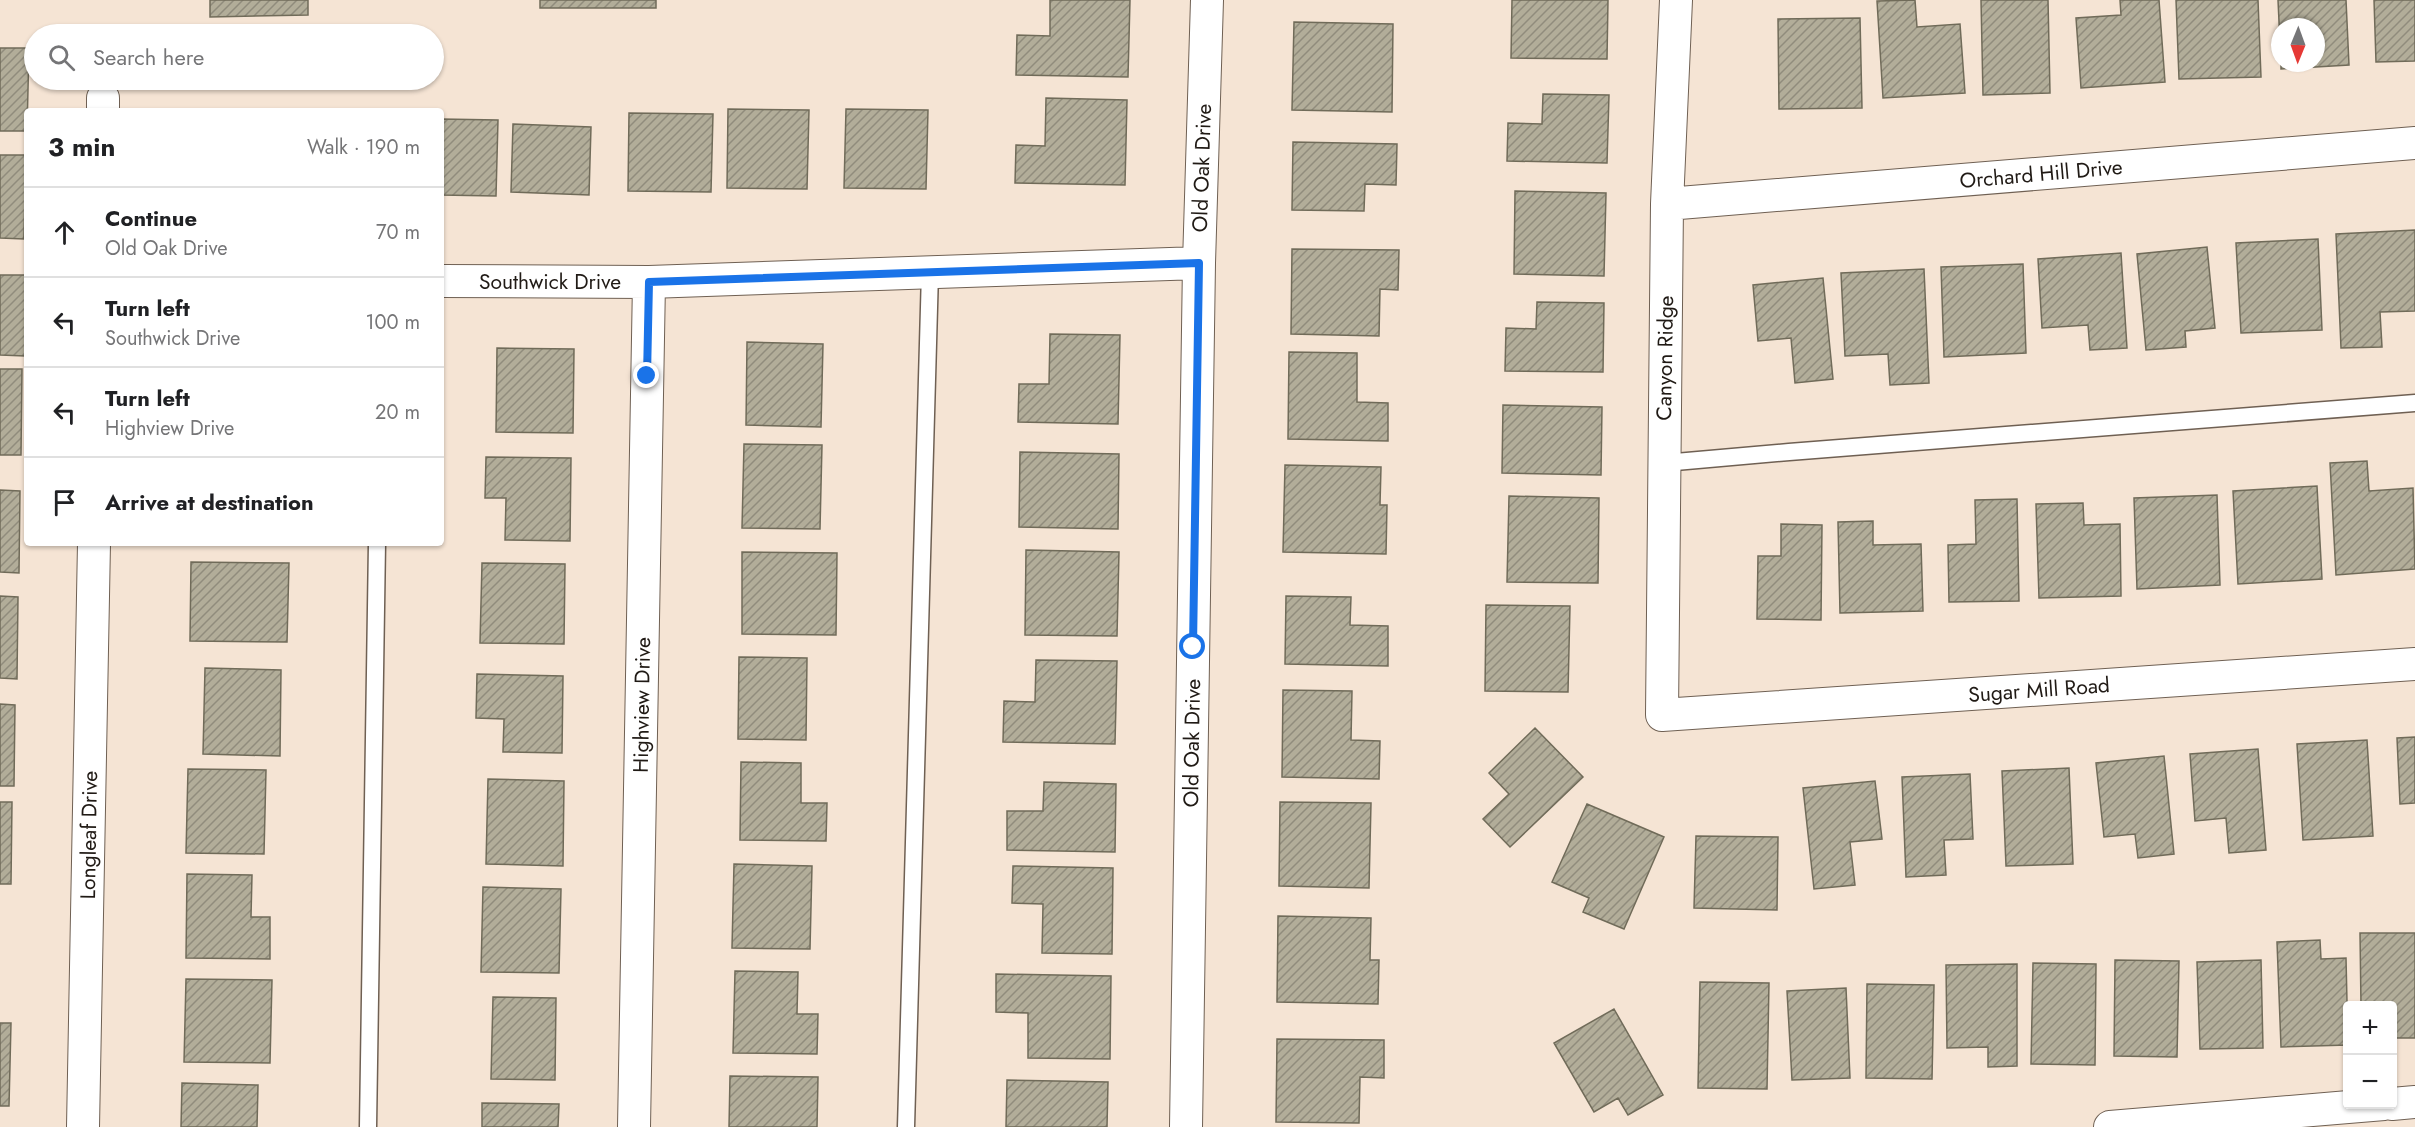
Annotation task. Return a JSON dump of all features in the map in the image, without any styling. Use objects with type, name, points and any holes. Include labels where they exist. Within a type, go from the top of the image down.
[{"type":"street","name":"Old Oak Drive","points":[[1186,1127],[1199,263],[1207,0]]},
{"type":"street","name":"Canyon Ridge","points":[[1662,715],[1667,204],[1676,0]]},
{"type":"street","name":"Orchard Hill Drive","points":[[1667,204],[2415,143]]},
{"type":"street","name":"Southwick Drive","points":[[444,281],[649,282],[1199,263]]},
{"type":"street","name":"Highview Drive","points":[[634,1127],[649,282]]},
{"type":"street","name":"Longleaf Drive","points":[[83,1127],[94,546]]},
{"type":"street","name":"Sugar Mill Road","points":[[1662,715],[2415,664]]},
{"type":"street","points":[[2397,1104],[2415,1102]]},
{"type":"street","points":[[2110,1127],[2343,1107]]},
{"type":"lane","points":[[906,1127],[930,272]]},
{"type":"lane","points":[[1664,463],[2415,404]]},
{"type":"lane","points":[[368,1127],[377,546]]},
{"type":"building","points":[[210,0],[308,0],[308,15],[210,17]]},
{"type":"building","points":[[540,0],[656,0],[656,8],[540,8]]},
{"type":"building","points":[[1050,0],[1130,0],[1128,77],[1016,75],[1017,35],[1050,36]]},
{"type":"building","points":[[1512,0],[1608,0],[1607,59],[1511,58]]},
{"type":"building","points":[[1915,0],[1917,27],[1960,24],[1965,93],[1883,98],[1877,1]]},
{"type":"building","points":[[1981,0],[2048,0],[2050,93],[1983,95]]},
{"type":"building","points":[[2120,0],[2159,0],[2165,82],[2081,88],[2076,18],[2121,15]]},
{"type":"building","points":[[2176,0],[2258,0],[2261,77],[2179,79]]},
{"type":"building","points":[[2278,0],[2346,0],[2349,65],[2325,66],[2325,18],[2279,18]]},
{"type":"building","points":[[2374,0],[2415,0],[2415,61],[2376,62]]},
{"type":"building","points":[[1860,18],[1862,108],[1779,109],[1778,19]]},
{"type":"building","points":[[1294,22],[1393,24],[1392,112],[1292,110]]},
{"type":"building","points":[[0,48],[24,48],[24,90],[28,90],[28,108],[24,108],[24,131],[0,131]]},
{"type":"building","points":[[1543,94],[1609,95],[1607,163],[1507,161],[1508,123],[1542,124]]},
{"type":"building","points":[[1046,98],[1127,100],[1125,185],[1015,183],[1016,145],[1045,146]]},
{"type":"building","points":[[728,109],[809,110],[807,189],[727,188]]},
{"type":"building","points":[[846,109],[928,110],[926,189],[844,188]]},
{"type":"building","points":[[629,113],[713,114],[711,192],[628,191]]},
{"type":"building","points":[[444,119],[498,120],[496,196],[444,195]]},
{"type":"building","points":[[513,124],[591,127],[589,195],[511,192]]},
{"type":"building","points":[[1293,142],[1397,144],[1396,185],[1365,184],[1364,211],[1292,210]]},
{"type":"building","points":[[0,155],[24,155],[24,239],[0,238]]},
{"type":"building","points":[[1515,191],[1606,193],[1604,276],[1514,274]]},
{"type":"building","points":[[2415,230],[2415,311],[2380,312],[2382,347],[2341,348],[2336,234]]},
{"type":"building","points":[[2318,239],[2322,330],[2241,333],[2236,243]]},
{"type":"building","points":[[2207,247],[2215,328],[2185,331],[2186,347],[2146,350],[2137,254]]},
{"type":"building","points":[[1292,249],[1399,250],[1398,290],[1380,289],[1379,336],[1291,334]]},
{"type":"building","points":[[2121,253],[2127,348],[2090,350],[2088,325],[2042,328],[2038,259]]},
{"type":"building","points":[[2023,264],[2026,353],[1944,357],[1941,267]]},
{"type":"building","points":[[1924,269],[1929,383],[1890,385],[1888,354],[1845,356],[1841,273]]},
{"type":"building","points":[[0,275],[24,275],[24,356],[0,355]]},
{"type":"building","points":[[1823,278],[1833,379],[1795,383],[1791,338],[1758,341],[1753,285]]},
{"type":"building","points":[[1537,302],[1604,303],[1603,372],[1505,371],[1506,328],[1536,329]]},
{"type":"building","points":[[1050,334],[1120,335],[1118,424],[1018,422],[1019,384],[1049,384]]},
{"type":"building","points":[[747,342],[823,344],[821,427],[746,425]]},
{"type":"building","points":[[497,348],[574,349],[573,433],[496,432]]},
{"type":"building","points":[[1289,352],[1357,353],[1357,402],[1388,403],[1388,441],[1288,439]]},
{"type":"building","points":[[0,369],[22,369],[21,455],[0,455]]},
{"type":"building","points":[[1503,405],[1602,407],[1601,475],[1502,473]]},
{"type":"building","points":[[744,444],[822,445],[820,529],[742,528]]},
{"type":"building","points":[[1020,452],[1119,454],[1118,529],[1019,527]]},
{"type":"building","points":[[486,457],[571,458],[570,541],[505,540],[506,498],[485,498]]},
{"type":"building","points":[[2367,461],[2369,491],[2413,488],[2415,569],[2336,575],[2330,463]]},
{"type":"building","points":[[1285,465],[1381,467],[1380,505],[1387,505],[1386,554],[1283,552]]},
{"type":"building","points":[[2317,486],[2322,579],[2238,584],[2233,491]]},
{"type":"building","points":[[0,490],[20,491],[19,573],[0,572]]},
{"type":"building","points":[[2217,495],[2220,585],[2137,589],[2134,498]]},
{"type":"building","points":[[1509,496],[1599,498],[1598,583],[1507,582]]},
{"type":"building","points":[[2017,499],[2019,601],[1949,602],[1948,545],[1976,544],[1975,500]]},
{"type":"building","points":[[2083,503],[2084,525],[2120,524],[2121,596],[2039,598],[2036,504]]},
{"type":"building","points":[[1873,521],[1873,545],[1921,544],[1923,611],[1840,613],[1838,522]]},
{"type":"building","points":[[1781,524],[1822,525],[1821,620],[1757,619],[1758,556],[1781,556]]},
{"type":"building","points":[[1026,550],[1119,552],[1117,636],[1025,635]]},
{"type":"building","points":[[742,552],[837,553],[836,635],[742,634]]},
{"type":"building","points":[[191,562],[289,563],[287,642],[190,641]]},
{"type":"building","points":[[482,563],[565,564],[564,644],[480,643]]},
{"type":"building","points":[[0,596],[18,597],[17,679],[0,678]]},
{"type":"building","points":[[1286,596],[1351,597],[1350,625],[1388,626],[1388,666],[1285,664]]},
{"type":"building","points":[[1486,605],[1570,606],[1568,692],[1485,691]]},
{"type":"building","points":[[739,657],[807,658],[806,740],[738,739]]},
{"type":"building","points":[[1036,660],[1117,661],[1115,744],[1003,742],[1004,701],[1035,702]]},
{"type":"building","points":[[205,668],[281,670],[280,756],[203,754]]},
{"type":"building","points":[[477,674],[563,676],[562,753],[503,752],[504,719],[476,718]]},
{"type":"building","points":[[1283,690],[1352,691],[1351,740],[1380,741],[1379,779],[1282,777]]},
{"type":"building","points":[[0,704],[15,705],[14,786],[0,786]]},
{"type":"building","points":[[1535,728],[1583,777],[1510,847],[1483,819],[1509,794],[1489,773]]},
{"type":"building","points":[[2415,737],[2415,803],[2400,804],[2397,738]]},
{"type":"building","points":[[2367,740],[2373,836],[2303,840],[2297,744]]},
{"type":"building","points":[[2258,749],[2266,850],[2229,853],[2226,818],[2195,821],[2190,754]]},
{"type":"building","points":[[2164,756],[2174,854],[2138,858],[2135,834],[2104,837],[2096,763]]},
{"type":"building","points":[[741,762],[801,763],[801,803],[827,803],[826,841],[740,840]]},
{"type":"building","points":[[2069,768],[2073,864],[2006,866],[2002,771]]},
{"type":"building","points":[[188,769],[266,770],[264,854],[186,853]]},
{"type":"building","points":[[1970,774],[1973,839],[1944,840],[1946,875],[1906,877],[1902,777]]},
{"type":"building","points":[[488,779],[564,781],[563,866],[486,864]]},
{"type":"building","points":[[1875,781],[1882,839],[1850,842],[1855,885],[1814,889],[1803,788]]},
{"type":"building","points":[[1044,782],[1116,784],[1115,852],[1007,850],[1007,811],[1043,811]]},
{"type":"building","points":[[0,802],[12,802],[11,884],[0,884]]},
{"type":"building","points":[[1280,802],[1371,803],[1369,888],[1279,886]]},
{"type":"building","points":[[1587,804],[1664,837],[1624,929],[1583,912],[1589,898],[1552,882]]},
{"type":"building","points":[[1696,836],[1778,837],[1777,910],[1694,908]]},
{"type":"building","points":[[734,864],[812,866],[810,949],[732,948]]},
{"type":"building","points":[[1013,866],[1113,868],[1112,954],[1042,953],[1043,904],[1012,903]]},
{"type":"building","points":[[187,874],[252,875],[251,917],[270,917],[270,959],[186,958]]},
{"type":"building","points":[[483,887],[561,889],[559,973],[481,972]]},
{"type":"building","points":[[1278,916],[1371,918],[1370,960],[1379,960],[1378,1004],[1277,1002]]},
{"type":"building","points":[[2360,933],[2415,933],[2415,1038],[2397,1038],[2397,1001],[2361,1001]]},
{"type":"building","points":[[2320,940],[2321,959],[2346,958],[2347,1001],[2343,1001],[2343,1045],[2281,1047],[2277,942]]},
{"type":"building","points":[[2115,960],[2179,961],[2177,1057],[2114,1056]]},
{"type":"building","points":[[2261,960],[2263,1048],[2200,1049],[2197,962]]},
{"type":"building","points":[[2033,963],[2096,964],[2095,1065],[2031,1064]]},
{"type":"building","points":[[2017,964],[2017,1066],[1988,1067],[1988,1047],[1947,1048],[1946,965]]},
{"type":"building","points":[[735,971],[798,972],[797,1014],[818,1014],[817,1054],[733,1053]]},
{"type":"building","points":[[996,974],[1111,976],[1110,1059],[1028,1058],[1028,1013],[996,1012]]},
{"type":"building","points":[[186,979],[272,980],[270,1063],[184,1062]]},
{"type":"building","points":[[1700,982],[1769,983],[1767,1089],[1698,1088]]},
{"type":"building","points":[[1867,984],[1934,985],[1932,1079],[1866,1078]]},
{"type":"building","points":[[1846,988],[1850,1078],[1792,1080],[1787,991]]},
{"type":"building","points":[[493,997],[556,998],[555,1080],[491,1079]]},
{"type":"building","points":[[1614,1009],[1663,1095],[1628,1115],[1618,1098],[1594,1112],[1554,1043]]},
{"type":"building","points":[[0,1023],[11,1023],[9,1106],[0,1106]]},
{"type":"building","points":[[1277,1039],[1384,1040],[1384,1078],[1360,1077],[1359,1123],[1276,1122]]},
{"type":"building","points":[[730,1076],[818,1077],[817,1127],[729,1127]]},
{"type":"building","points":[[1007,1080],[1108,1082],[1107,1127],[1006,1127]]},
{"type":"building","points":[[182,1083],[258,1085],[257,1127],[181,1127]]},
{"type":"building","points":[[482,1103],[559,1104],[558,1127],[482,1127]]},
{"type":"route","points":[[647,376],[649,282],[1199,263],[1193,647]]}]
